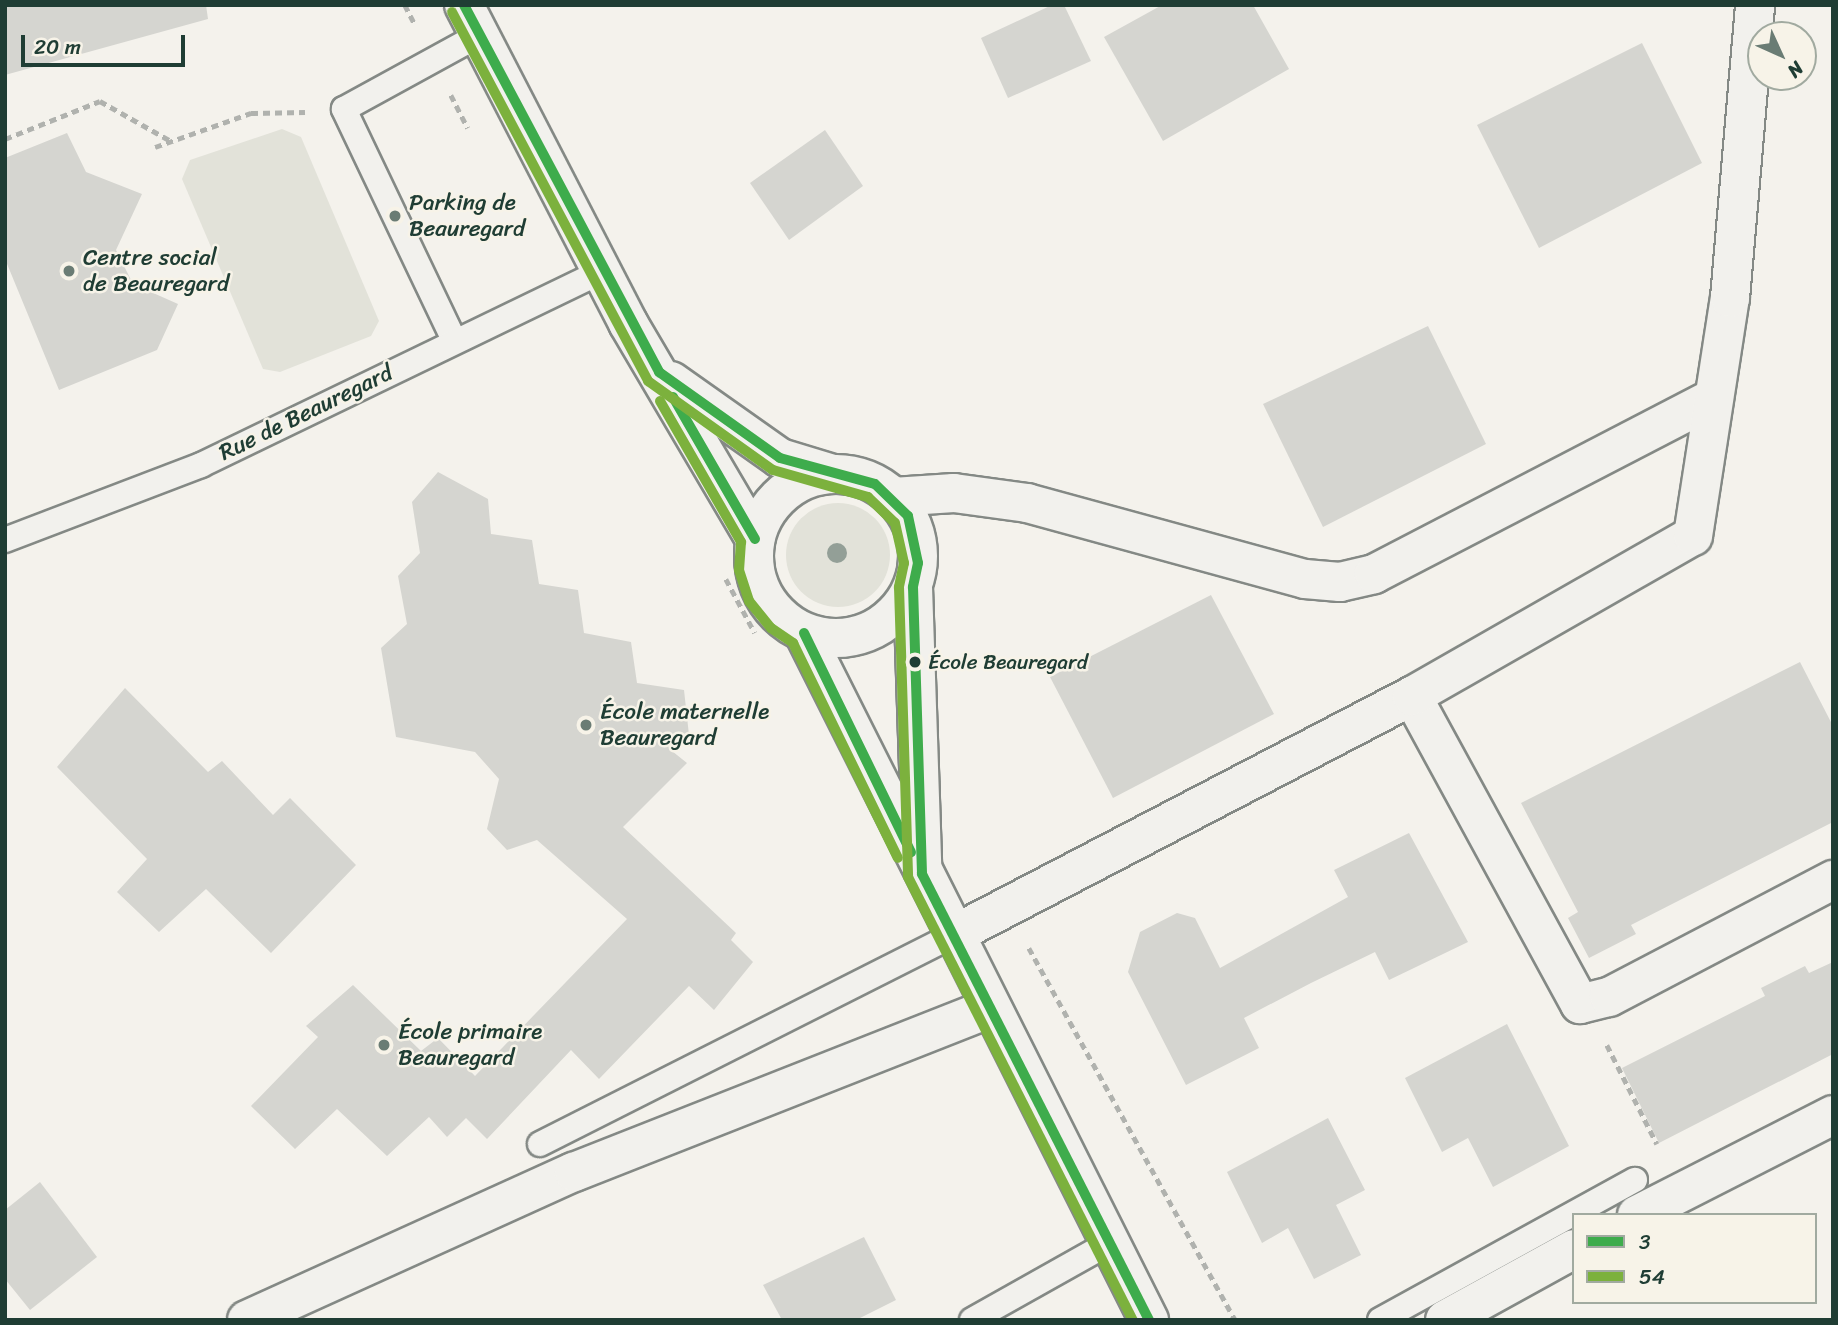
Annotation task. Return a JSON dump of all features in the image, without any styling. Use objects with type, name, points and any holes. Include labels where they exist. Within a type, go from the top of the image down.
[{"type":"street","points":[[953,935],[1412,696],[1693,536],[1730,298],[1755,5]]},
{"type":"street","points":[[471,20],[600,272],[755,539]]},
{"type":"street","points":[[659,372],[780,458],[875,484],[893,497],[916,538],[912,587],[922,874]]},
{"type":"street","points":[[893,497],[954,493],[1027,503],[1305,579],[1340,582],[1374,575],[1713,398]]},
{"type":"street","points":[[833,474],[791,487],[775,501],[755,539],[753,568],[762,595],[780,618],[804,633],[830,639],[880,627],[912,587]]},
{"type":"street","points":[[804,633],[922,874],[1149,1320]]},
{"type":"street","points":[[1412,696],[1580,1004],[1609,997],[1833,880]]},
{"type":"street","points":[[247,1320],[574,1172],[990,1008]]},
{"type":"street","points":[[1636,1198],[1833,1115]]},
{"type":"street","points":[[1445,1320],[1572,1250]]},
{"type":"lane","points":[[454,340],[344,109],[471,20]]},
{"type":"lane","name":"Rue de Beauregard","points":[[5,540],[201,465],[454,340],[600,272]]},
{"type":"lane","points":[[540,1144],[953,935]]},
{"type":"lane","points":[[1605,1213],[1636,1198]]},
{"type":"lane","points":[[1380,1320],[1572,1228]]},
{"type":"lane","points":[[972,1320],[1109,1243]]},
{"type":"path","points":[[5,139],[100,101],[130,113],[171,142]]},
{"type":"path","points":[[155,147],[251,113],[344,109]]},
{"type":"path","points":[[1007,907],[1235,1320]]},
{"type":"path","points":[[1609,997],[1621,1020],[1601,1032],[1666,1162],[1636,1198]]},
{"type":"shaded area","points":[[282,129],[301,137],[379,321],[371,336],[280,372],[263,369],[182,179],[190,160]]},
{"type":"shaded area","points":[[838,503],[858,507],[875,518],[886,535],[890,555],[886,575],[875,592],[858,603],[838,607],[818,603],[801,592],[790,575],[786,555],[790,535],[801,518],[818,507]]},
{"type":"building","points":[[5,5],[206,5],[208,19],[5,75]]},
{"type":"building","points":[[1052,5],[1064,5],[1091,61],[1008,98],[981,38]]},
{"type":"building","points":[[1162,5],[1253,5],[1289,69],[1163,141],[1104,37]]},
{"type":"building","points":[[1642,43],[1702,163],[1539,248],[1477,125]]},
{"type":"building","points":[[825,130],[863,186],[789,240],[750,183]]},
{"type":"building","name":"Centre social de Beauregard","points":[[67,133],[86,172],[142,194],[116,250],[133,284],[178,304],[157,350],[59,390],[5,259],[5,158]]},
{"type":"building","points":[[1428,326],[1486,444],[1323,527],[1263,404]]},
{"type":"building","points":[[438,472],[488,499],[491,534],[532,540],[539,584],[578,590],[584,633],[631,642],[637,683],[684,690],[689,735],[672,751],[687,763],[623,827],[736,933],[731,940],[753,962],[714,1010],[689,986],[599,1079],[571,1050],[487,1139],[466,1118],[447,1137],[429,1117],[387,1156],[337,1109],[295,1149],[251,1106],[318,1037],[306,1026],[353,985],[421,1051],[438,1038],[475,1076],[627,919],[537,840],[507,850],[487,829],[499,779],[475,752],[396,737],[381,648],[407,624],[398,576],[420,553],[412,502]]},
{"type":"building","points":[[1211,595],[1274,714],[1113,798],[1050,677]]},
{"type":"building","points":[[1800,662],[1833,726],[1833,822],[1631,925],[1636,934],[1589,958],[1568,918],[1578,912],[1521,803]]},
{"type":"building","points":[[125,688],[208,772],[222,761],[273,815],[290,798],[356,865],[271,953],[206,889],[159,932],[117,892],[147,859],[57,767]]},
{"type":"building","points":[[1409,833],[1468,942],[1389,980],[1375,952],[1311,983],[1244,1018],[1259,1048],[1186,1085],[1128,972],[1140,932],[1177,913],[1195,918],[1220,968],[1348,897],[1334,870]]},
{"type":"building","points":[[1833,962],[1833,1054],[1659,1143],[1622,1068],[1765,996],[1761,988],[1805,966],[1809,973]]},
{"type":"building","points":[[1507,1024],[1569,1146],[1493,1187],[1468,1138],[1442,1152],[1405,1078]]},
{"type":"building","points":[[1328,1118],[1365,1190],[1336,1205],[1361,1255],[1314,1279],[1288,1228],[1262,1243],[1227,1172]]},
{"type":"building","points":[[40,1182],[97,1257],[30,1310],[5,1279],[5,1210]]},
{"type":"building","points":[[864,1237],[896,1300],[856,1320],[782,1320],[763,1285]]},
{"type":"transit line","name":"3","points":[[464,5],[659,372],[780,458],[875,484],[908,516],[918,563],[913,587],[922,874],[1149,1320]]},
{"type":"transit line","name":"54","points":[[452,12],[648,381],[773,470],[868,497],[895,523],[904,563],[899,587],[908,877],[1133,1320]]},
{"type":"transit line","name":"3","points":[[673,397],[755,539]]},
{"type":"transit line","name":"54","points":[[660,401],[741,542],[739,570],[749,601],[771,628],[793,643],[898,858]]},
{"type":"transit line","name":"3","points":[[804,633],[911,852]]},
{"type":"place","name":"Parking de Beauregard","points":[[395,216]]},
{"type":"place","name":"Centre social de Beauregard","points":[[69,271]]},
{"type":"place","name":"École Beauregard","points":[[915,662]]},
{"type":"place","name":"École maternelle Beauregard","points":[[586,725]]},
{"type":"place","name":"École primaire Beauregard","points":[[384,1045]]}]
